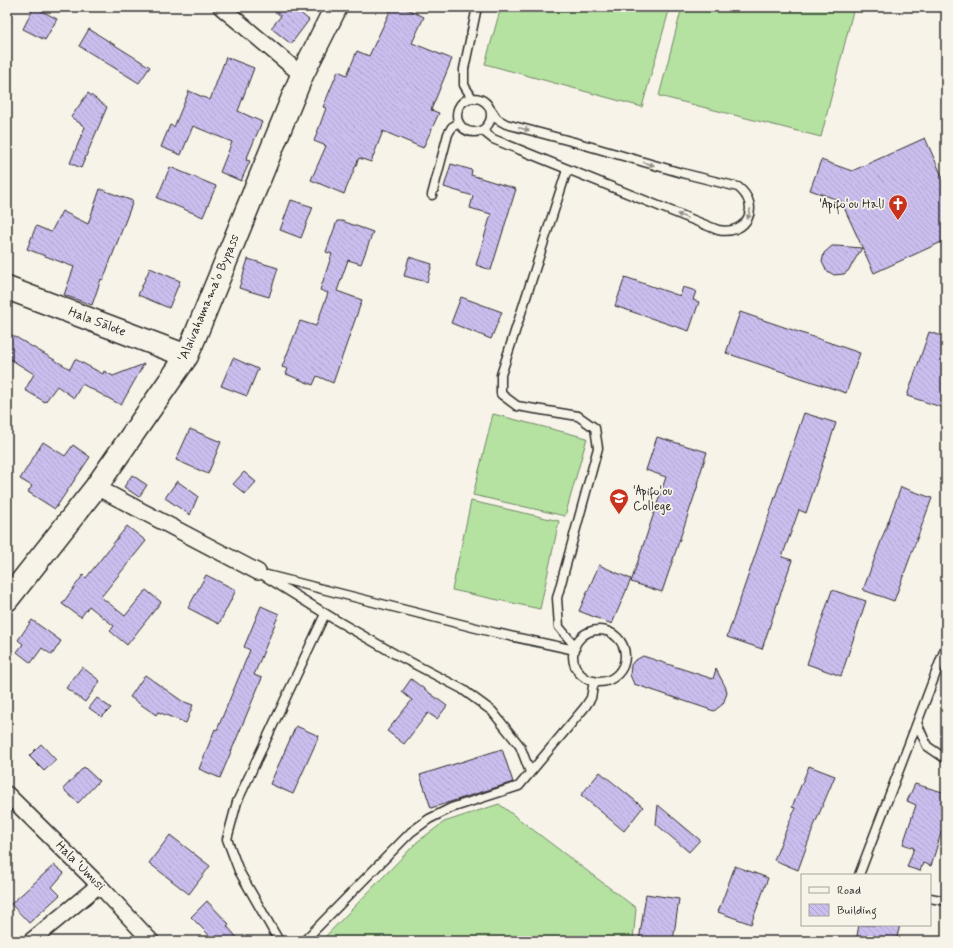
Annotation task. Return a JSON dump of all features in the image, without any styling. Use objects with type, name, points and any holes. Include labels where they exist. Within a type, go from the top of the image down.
[{"type":"main road","name":"'Alaivahamama'o Bypass","points":[[7,600],[96,487],[187,356],[302,75],[336,7]]},
{"type":"main road","name":"Hala Sālote","points":[[7,288],[187,356]]},
{"type":"street","points":[[221,7],[302,75]]},
{"type":"street","points":[[96,487],[258,572]]},
{"type":"street","name":"Hala 'Umusi","points":[[7,794],[99,885],[150,941]]},
{"type":"street","points":[[31,941],[99,885]]},
{"type":"lane","points":[[472,98],[464,85],[464,69],[477,7]]},
{"type":"lane","points":[[483,131],[493,139],[718,230],[726,232],[733,231],[746,222],[750,215],[749,199],[744,192],[738,188],[506,124],[497,118],[488,105],[484,101],[478,98],[472,98],[462,103],[459,108],[457,118],[459,123],[466,131],[477,133],[483,131],[491,122],[491,110]]},
{"type":"lane","points":[[432,195],[448,134],[452,127],[459,123]]},
{"type":"lane","points":[[567,170],[501,375],[501,394],[517,406],[578,416],[594,428],[598,448],[557,598],[559,628],[575,648]]},
{"type":"lane","points":[[258,572],[496,633],[575,648]]},
{"type":"lane","points":[[258,572],[325,614],[395,654],[462,689],[492,711],[520,746],[530,772]]},
{"type":"lane","points":[[278,941],[239,871],[228,838],[237,802],[325,614]]},
{"type":"lane","points":[[595,630],[604,630],[612,633],[619,639],[623,646],[625,658],[621,670],[615,677],[608,681],[594,681],[584,677],[578,671],[574,663],[575,648],[580,639],[587,634],[595,630]]},
{"type":"lane","points":[[859,874],[946,646]]},
{"type":"lane","points":[[304,941],[411,832],[429,819],[451,808],[519,786],[585,707],[591,698],[594,681]]},
{"type":"lane","points":[[917,723],[927,746],[946,759]]},
{"type":"lane","points":[[931,898],[946,901]]},
{"type":"green space","points":[[501,7],[670,7],[642,107],[485,64]]},
{"type":"green space","points":[[682,7],[854,7],[821,137],[659,96]]},
{"type":"green space","points":[[493,414],[587,438],[565,516],[473,495]]},
{"type":"green space","points":[[471,501],[559,521],[540,609],[452,590]]},
{"type":"green space","points":[[499,804],[636,908],[633,941],[321,941],[417,842],[444,822]]},
{"type":"building","points":[[34,7],[57,19],[45,40],[23,29]]},
{"type":"building","points":[[269,7],[293,7],[309,20],[291,44],[271,28],[281,16]]},
{"type":"building","points":[[392,7],[403,7],[424,17],[412,43],[452,59],[431,110],[439,113],[423,148],[383,131],[371,162],[359,158],[344,194],[311,180],[326,146],[314,141],[326,108],[323,107],[338,71],[347,75],[357,51],[369,56]]},
{"type":"building","points":[[89,29],[150,67],[139,83],[79,46]]},
{"type":"building","points":[[226,57],[254,68],[238,111],[262,122],[246,160],[250,161],[241,181],[220,172],[232,142],[193,126],[181,155],[161,147],[170,125],[174,127],[189,91],[210,100]]},
{"type":"building","points":[[88,93],[107,107],[81,168],[70,163],[85,127],[71,117]]},
{"type":"building","name":"'Apifo'ou Hall","points":[[925,138],[946,185],[946,240],[874,273],[841,201],[810,190],[821,160],[852,171]]},
{"type":"building","points":[[451,164],[472,170],[471,175],[516,189],[491,270],[476,265],[491,214],[470,208],[473,196],[444,187]]},
{"type":"building","points":[[170,167],[216,186],[203,217],[157,198]]},
{"type":"building","points":[[100,189],[133,201],[92,305],[64,295],[74,267],[27,249],[36,226],[51,232],[62,211],[88,224]]},
{"type":"building","points":[[291,200],[313,207],[301,238],[280,230]]},
{"type":"building","points":[[337,221],[342,221],[373,232],[361,264],[348,260],[337,291],[362,300],[333,383],[317,376],[313,385],[286,374],[288,369],[282,367],[300,321],[316,326],[328,293],[320,290],[332,254],[326,252]]},
{"type":"building","points":[[832,246],[862,248],[848,271],[844,274],[834,275],[826,270],[822,262],[824,253]]},
{"type":"building","points":[[409,257],[432,264],[427,282],[404,276]]},
{"type":"building","points":[[248,259],[278,268],[269,297],[239,288]]},
{"type":"building","points":[[150,268],[180,281],[169,308],[138,295]]},
{"type":"building","points":[[625,277],[680,296],[683,287],[696,291],[693,300],[699,302],[689,331],[615,306]]},
{"type":"building","points":[[461,297],[502,312],[491,339],[451,323]]},
{"type":"building","points":[[740,312],[860,353],[846,393],[726,353]]},
{"type":"building","points":[[7,332],[70,369],[75,359],[103,374],[104,371],[113,376],[144,364],[121,405],[82,384],[74,398],[57,386],[45,402],[25,390],[34,374],[7,357]]},
{"type":"building","points":[[929,332],[946,337],[946,392],[941,407],[907,396]]},
{"type":"building","points":[[233,358],[258,369],[247,396],[221,386]]},
{"type":"building","points":[[804,413],[836,423],[806,513],[799,510],[782,557],[792,560],[762,649],[727,637]]},
{"type":"building","points":[[190,429],[221,442],[208,474],[176,460]]},
{"type":"building","points":[[657,437],[707,452],[697,484],[698,485],[662,592],[631,582],[666,477],[646,470]]},
{"type":"building","points":[[43,442],[65,456],[73,445],[90,457],[55,509],[28,492],[32,486],[20,479]]},
{"type":"building","points":[[244,472],[256,482],[245,494],[233,484]]},
{"type":"building","points":[[132,475],[147,485],[139,497],[124,487]]},
{"type":"building","points":[[177,481],[198,496],[190,515],[165,498]]},
{"type":"building","points":[[901,487],[932,498],[894,601],[863,590]]},
{"type":"building","points":[[127,526],[146,541],[101,597],[125,616],[146,590],[161,602],[127,645],[110,631],[114,626],[89,606],[81,617],[62,604],[83,575],[86,578]]},
{"type":"building","points":[[599,565],[631,579],[612,624],[579,611]]},
{"type":"building","points":[[206,575],[236,590],[219,624],[188,608]]},
{"type":"building","points":[[832,590],[866,601],[841,676],[807,664]]},
{"type":"building","points":[[261,606],[279,614],[254,675],[262,678],[220,778],[199,769],[250,650],[244,647]]},
{"type":"building","points":[[32,620],[61,641],[52,655],[42,648],[31,663],[17,652],[23,644],[18,640]]},
{"type":"building","points":[[643,656],[713,679],[716,669],[727,693],[723,704],[714,711],[634,684],[630,675],[631,665],[634,661]]},
{"type":"building","points":[[82,667],[100,681],[85,702],[66,688]]},
{"type":"building","points":[[145,675],[182,701],[193,705],[186,723],[158,712],[156,715],[130,697]]},
{"type":"building","points":[[411,679],[447,706],[437,719],[428,713],[404,744],[387,731],[412,700],[402,692]]},
{"type":"building","points":[[97,698],[111,708],[102,717],[89,708]]},
{"type":"building","points":[[296,726],[319,736],[293,794],[270,784]]},
{"type":"building","points":[[41,744],[56,760],[44,771],[29,756]]},
{"type":"building","points":[[502,749],[513,782],[431,808],[420,775]]},
{"type":"building","points":[[809,766],[835,776],[814,826],[798,870],[774,860],[795,808],[792,807]]},
{"type":"building","points":[[84,767],[99,781],[78,803],[63,789]]},
{"type":"building","points":[[600,772],[643,807],[624,831],[581,795]]},
{"type":"building","points":[[915,784],[946,793],[946,831],[942,830],[931,866],[923,863],[920,871],[907,867],[914,848],[903,844],[916,805],[907,801]]},
{"type":"building","points":[[658,805],[700,840],[689,852],[656,824]]},
{"type":"building","points":[[170,835],[210,866],[189,894],[149,863]]},
{"type":"building","points":[[54,865],[64,873],[52,887],[60,895],[29,923],[11,904]]},
{"type":"building","points":[[735,866],[768,878],[751,924],[718,912]]},
{"type":"building","points":[[646,894],[679,899],[673,941],[639,941]]},
{"type":"building","points":[[207,901],[229,924],[227,926],[240,941],[215,941],[191,917]]},
{"type":"building","points":[[859,926],[900,926],[896,941],[856,941]]},
{"type":"place","name":"'Apifo'ou Hall","points":[[898,221]]},
{"type":"place","name":"'Apifo'ou College","points":[[619,515]]}]
